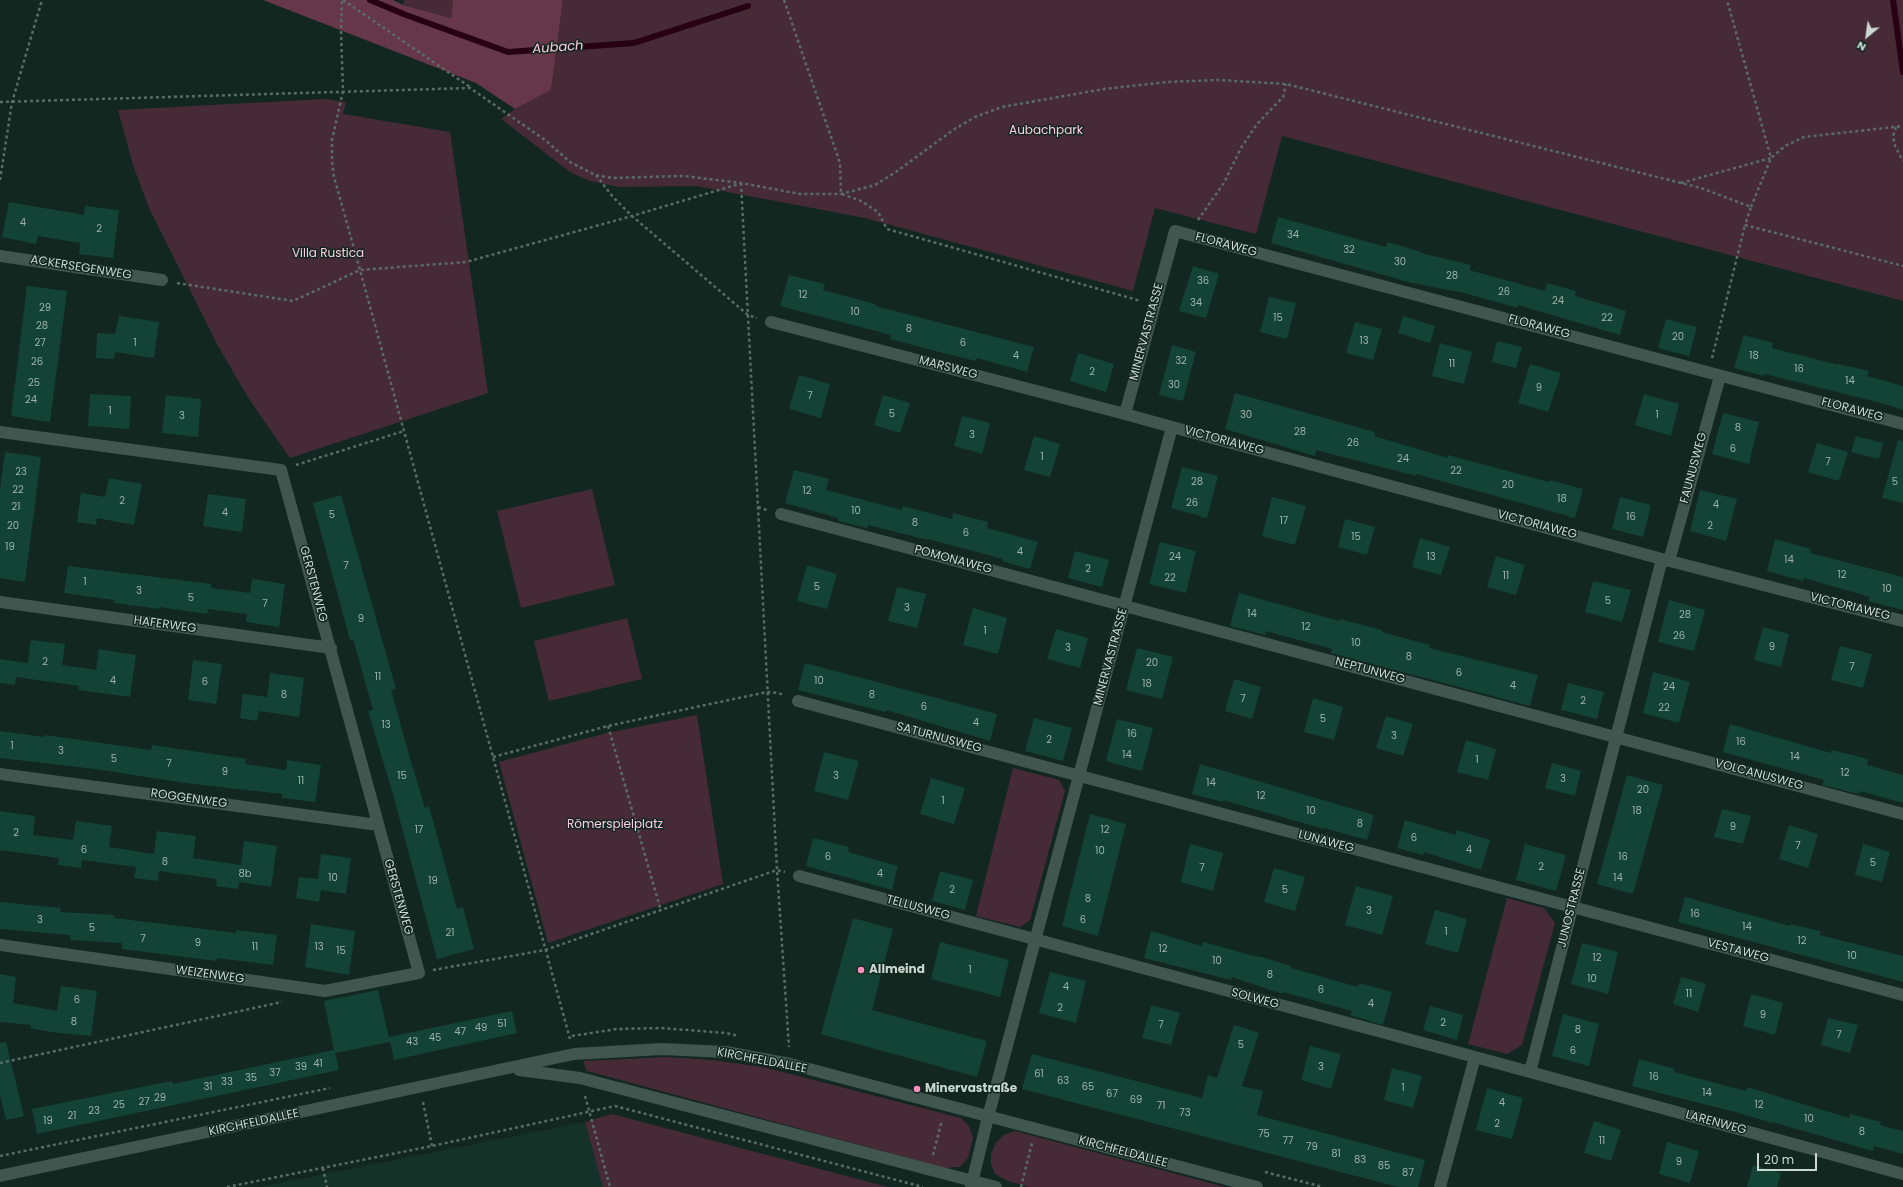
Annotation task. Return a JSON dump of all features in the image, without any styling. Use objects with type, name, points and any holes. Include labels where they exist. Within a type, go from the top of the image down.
[{"type":"street","name":"FLORAWEG","points":[[1175,231],[1903,424]]},
{"type":"street","name":"MINERVASTRASSE","points":[[1125,414],[1175,231]]},
{"type":"street","name":"ACKERSEGENWEG","points":[[0,256],[162,280]]},
{"type":"street","name":"MARSWEG","points":[[771,322],[1125,414]]},
{"type":"street","name":"FAUNUSWEG","points":[[1665,560],[1714,374]]},
{"type":"street","points":[[1125,414],[1172,427]]},
{"type":"street","name":"MINERVASTRASSE","points":[[988,1116],[1172,427]]},
{"type":"street","name":"VICTORIAWEG","points":[[1172,427],[1665,560],[1903,621]]},
{"type":"street","points":[[0,432],[281,470]]},
{"type":"street","name":"GERSTENWEG","points":[[281,470],[419,973]]},
{"type":"street","name":"POMONAWEG","points":[[781,514],[1124,606]]},
{"type":"street","name":"JUNOSTRASSE","points":[[1530,1072],[1615,737],[1665,560]]},
{"type":"street","name":"HAFERWEG","points":[[0,602],[331,648]]},
{"type":"street","name":"NEPTUNWEG","points":[[1124,606],[1615,737]]},
{"type":"street","name":"SATURNUSWEG","points":[[798,701],[1080,776]]},
{"type":"street","name":"VOLCANUSWEG","points":[[1615,737],[1903,814]]},
{"type":"street","name":"ROGGENWEG","points":[[0,774],[378,825]]},
{"type":"street","name":"LUNAWEG","points":[[1080,776],[1572,908]]},
{"type":"street","name":"TELLUSWEG","points":[[800,876],[1036,940]]},
{"type":"street","name":"VESTAWEG","points":[[1572,908],[1903,995]]},
{"type":"street","name":"SOLWEG","points":[[1036,940],[1475,1057]]},
{"type":"street","name":"WEIZENWEG","points":[[0,944],[325,991],[419,973]]},
{"type":"street","name":"KIRCHFELDALLEE","points":[[0,1176],[420,1088],[574,1054],[662,1049],[726,1052],[790,1064],[1257,1187]]},
{"type":"street","points":[[1440,1187],[1475,1057],[1530,1072]]},
{"type":"street","name":"KIRCHFELDALLEE","points":[[508,1069],[580,1078],[930,1170],[972,1184],[996,1187]]},
{"type":"street","name":"LARENWEG","points":[[1530,1072],[1903,1174]]},
{"type":"street","points":[[972,1184],[988,1116]]},
{"type":"path","points":[[0,180],[12,102],[42,0]]},
{"type":"path","points":[[343,0],[545,140],[570,162],[596,175],[612,178],[684,176],[741,183],[800,194],[841,194],[875,185],[896,172],[959,126],[975,117],[1002,107],[1104,89],[1167,82],[1218,80],[1286,84],[1701,188],[1751,207]]},
{"type":"path","points":[[343,0],[341,31],[343,91],[332,140],[334,177],[570,1037]]},
{"type":"path","points":[[784,0],[840,163],[841,194]]},
{"type":"path","points":[[1714,374],[1745,225],[1771,158],[1727,0]]},
{"type":"path","points":[[1189,235],[1224,182],[1241,148],[1257,124],[1283,97],[1286,84]]},
{"type":"path","points":[[0,102],[470,88]]},
{"type":"path","points":[[1680,183],[1771,158],[1785,146],[1804,137],[1903,126]]},
{"type":"path","points":[[1896,127],[1894,136],[1895,146],[1903,161]]},
{"type":"path","points":[[596,175],[613,198],[632,216],[748,315],[771,322]]},
{"type":"path","points":[[162,280],[293,301],[360,270],[466,262],[632,216],[741,183]]},
{"type":"path","points":[[741,183],[767,692],[789,1048]]},
{"type":"path","points":[[841,194],[861,202],[878,212],[887,229],[1155,305]]},
{"type":"path","points":[[1745,225],[1903,266]]},
{"type":"path","points":[[281,470],[404,431]]},
{"type":"path","points":[[493,757],[608,726],[767,692],[778,693],[798,701]]},
{"type":"path","points":[[608,726],[661,911]]},
{"type":"path","points":[[419,973],[546,950],[777,870],[800,876]]},
{"type":"path","points":[[0,1062],[284,1002]]},
{"type":"path","points":[[420,1088],[432,1146]]},
{"type":"path","points":[[227,1187],[432,1146],[589,1110],[615,1106],[924,1187],[930,1170],[946,1105]]},
{"type":"path","points":[[589,1110],[610,1187]]},
{"type":"path","points":[[1021,1187],[1036,1129]]},
{"type":"path","points":[[323,1168],[327,1187]]},
{"type":"shaded area","points":[[263,0],[393,0],[403,5],[451,18],[453,0],[563,0],[551,90],[515,109],[476,83]]},
{"type":"shaded area","points":[[585,1122],[603,1187],[260,1187]]},
{"type":"green space","points":[[404,0],[453,0],[451,18],[403,5]]},
{"type":"green space","name":"Aubachpark","points":[[563,0],[1903,0],[1903,301],[1282,136],[1256,234],[1155,208],[1133,291],[865,218],[696,186],[619,187],[590,181],[570,172],[501,119],[515,109],[551,90]]},
{"type":"green space","name":"Villa Rustica","points":[[325,99],[346,102],[343,114],[450,132],[488,393],[290,458],[249,399],[218,346],[149,208],[133,165],[118,110]]},
{"type":"green space","points":[[592,489],[615,585],[521,608],[497,511]]},
{"type":"green space","points":[[627,618],[642,679],[549,701],[534,641]]},
{"type":"green space","name":"Römerspielplatz","points":[[697,715],[723,884],[548,943],[499,762],[607,733]]},
{"type":"green space","points":[[1013,768],[1059,780],[1065,791],[1030,920],[1020,927],[976,916]]},
{"type":"green space","points":[[1507,898],[1544,908],[1555,923],[1522,1045],[1507,1054],[1468,1044]]},
{"type":"green space","points":[[668,1057],[712,1060],[763,1067],[961,1118],[969,1126],[973,1138],[968,1158],[960,1167],[945,1168],[587,1071],[583,1061]]},
{"type":"green space","points":[[612,1114],[888,1187],[603,1187],[585,1122]]},
{"type":"green space","points":[[1015,1131],[1225,1187],[1029,1187],[1008,1181],[995,1174],[991,1164],[991,1154],[996,1143],[1004,1135]]},
{"type":"building","points":[[9,202],[84,215],[85,206],[119,210],[113,258],[79,254],[80,243],[38,236],[36,244],[2,237]]},
{"type":"building","points":[[1278,217],[1386,247],[1388,242],[1421,253],[1471,265],[1469,270],[1545,291],[1547,283],[1576,291],[1575,296],[1626,311],[1620,335],[1518,305],[1518,308],[1464,293],[1412,283],[1271,243]]},
{"type":"building","points":[[1193,266],[1219,274],[1206,318],[1179,311]]},
{"type":"building","points":[[789,275],[825,284],[823,290],[875,304],[875,306],[1034,347],[1027,372],[977,358],[976,361],[890,339],[891,335],[780,306]]},
{"type":"building","points":[[27,286],[67,291],[50,422],[11,416]]},
{"type":"building","points":[[1269,297],[1296,303],[1287,339],[1260,332]]},
{"type":"building","points":[[119,316],[159,322],[154,358],[115,352],[114,359],[96,358],[97,333],[115,334]]},
{"type":"building","points":[[1403,316],[1435,326],[1430,343],[1398,333]]},
{"type":"building","points":[[1666,319],[1697,327],[1689,356],[1658,348]]},
{"type":"building","points":[[1355,322],[1382,329],[1373,360],[1346,353]]},
{"type":"building","points":[[1744,335],[1773,343],[1772,348],[1838,365],[1869,371],[1867,376],[1903,386],[1903,410],[1885,404],[1765,374],[1764,376],[1734,368]]},
{"type":"building","points":[[1497,341],[1522,347],[1516,368],[1492,362]]},
{"type":"building","points":[[1440,343],[1472,352],[1464,384],[1432,376]]},
{"type":"building","points":[[1172,345],[1196,352],[1183,401],[1159,395]]},
{"type":"building","points":[[1078,353],[1114,364],[1106,392],[1070,381]]},
{"type":"building","points":[[1530,364],[1561,373],[1548,412],[1518,403]]},
{"type":"building","points":[[799,375],[830,384],[821,418],[789,409]]},
{"type":"building","points":[[1235,393],[1375,432],[1374,436],[1448,458],[1448,455],[1549,482],[1550,480],[1583,489],[1575,518],[1416,474],[1416,476],[1316,450],[1315,456],[1225,429]]},
{"type":"building","points":[[90,394],[131,396],[129,429],[88,426]]},
{"type":"building","points":[[1644,394],[1679,404],[1671,436],[1635,425]]},
{"type":"building","points":[[166,395],[201,399],[198,437],[162,433]]},
{"type":"building","points":[[883,395],[910,403],[900,433],[874,425]]},
{"type":"building","points":[[1723,413],[1759,422],[1749,464],[1712,454]]},
{"type":"building","points":[[962,416],[990,423],[982,454],[954,446]]},
{"type":"building","points":[[1034,436],[1060,444],[1050,477],[1024,470]]},
{"type":"building","points":[[1856,436],[1883,443],[1879,459],[1851,452]]},
{"type":"building","points":[[1898,440],[1903,441],[1903,503],[1882,498]]},
{"type":"building","points":[[1817,443],[1848,452],[1839,481],[1808,472]]},
{"type":"building","points":[[5,452],[41,457],[25,582],[0,578],[0,489]]},
{"type":"building","points":[[1182,467],[1218,476],[1207,518],[1171,508]]},
{"type":"building","points":[[794,470],[829,479],[826,490],[902,510],[903,506],[952,519],[953,513],[988,522],[987,528],[1038,542],[1030,569],[1002,561],[1003,559],[928,539],[868,525],[867,528],[838,521],[838,518],[785,503]]},
{"type":"building","points":[[109,478],[142,484],[134,525],[97,518],[96,525],[77,522],[81,493],[105,497]]},
{"type":"building","points":[[1700,490],[1737,499],[1726,541],[1690,531]]},
{"type":"building","points":[[208,494],[246,499],[242,532],[203,526]]},
{"type":"building","points":[[341,495],[396,689],[391,690],[409,755],[425,808],[429,806],[457,909],[463,907],[474,949],[437,959],[394,798],[368,711],[373,710],[353,639],[350,640],[313,503]]},
{"type":"building","points":[[1272,497],[1306,506],[1295,545],[1262,536]]},
{"type":"building","points":[[1620,497],[1651,505],[1643,537],[1612,529]]},
{"type":"building","points":[[1345,519],[1375,527],[1367,555],[1338,547]]},
{"type":"building","points":[[1420,538],[1450,547],[1441,575],[1412,567]]},
{"type":"building","points":[[1775,539],[1811,549],[1810,553],[1903,577],[1903,610],[1868,601],[1870,597],[1804,578],[1803,581],[1767,571]]},
{"type":"building","points":[[1160,542],[1196,551],[1186,593],[1149,584]]},
{"type":"building","points":[[1075,551],[1109,560],[1102,587],[1068,578]]},
{"type":"building","points":[[1496,556],[1525,565],[1516,595],[1487,587]]},
{"type":"building","points":[[807,565],[837,574],[827,609],[797,601]]},
{"type":"building","points":[[68,566],[211,584],[211,588],[250,593],[252,579],[285,584],[279,627],[246,622],[247,614],[208,609],[207,614],[159,607],[159,609],[114,603],[114,600],[64,593]]},
{"type":"building","points":[[1593,581],[1631,590],[1622,622],[1585,612]]},
{"type":"building","points":[[897,587],[926,594],[917,628],[888,621]]},
{"type":"building","points":[[1239,593],[1339,621],[1340,619],[1382,630],[1382,632],[1430,645],[1429,648],[1538,675],[1530,706],[1331,653],[1332,649],[1266,631],[1265,635],[1230,626]]},
{"type":"building","points":[[1669,600],[1705,610],[1694,651],[1658,642]]},
{"type":"building","points":[[973,608],[1007,618],[998,654],[963,645]]},
{"type":"building","points":[[1763,627],[1789,634],[1781,667],[1754,660]]},
{"type":"building","points":[[1056,629],[1088,638],[1080,668],[1047,659]]},
{"type":"building","points":[[31,640],[65,644],[62,665],[96,670],[99,649],[136,655],[130,697],[78,690],[79,686],[16,677],[15,685],[0,683],[0,659],[28,663]]},
{"type":"building","points":[[1840,646],[1872,654],[1863,688],[1831,680]]},
{"type":"building","points":[[1137,648],[1173,657],[1162,699],[1126,690]]},
{"type":"building","points":[[193,660],[222,664],[216,704],[188,700]]},
{"type":"building","points":[[805,663],[997,714],[990,741],[886,710],[885,712],[798,690]]},
{"type":"building","points":[[1653,672],[1690,682],[1679,723],[1643,713]]},
{"type":"building","points":[[270,673],[304,678],[299,717],[259,711],[257,721],[240,718],[243,694],[267,697]]},
{"type":"building","points":[[1234,679],[1261,687],[1252,719],[1225,711]]},
{"type":"building","points":[[1568,683],[1604,692],[1597,719],[1561,710]]},
{"type":"building","points":[[1313,698],[1343,707],[1334,740],[1304,732]]},
{"type":"building","points":[[1386,716],[1413,724],[1403,756],[1376,748]]},
{"type":"building","points":[[1034,718],[1072,728],[1063,761],[1025,751]]},
{"type":"building","points":[[1117,719],[1153,728],[1142,771],[1106,761]]},
{"type":"building","points":[[1730,724],[1831,753],[1832,750],[1868,759],[1867,765],[1903,775],[1903,803],[1860,791],[1859,794],[1822,785],[1824,780],[1723,752]]},
{"type":"building","points":[[0,731],[44,737],[45,735],[151,750],[152,745],[246,759],[245,764],[286,770],[287,760],[321,765],[315,802],[282,798],[282,794],[185,783],[95,769],[0,758]]},
{"type":"building","points":[[1466,740],[1496,749],[1488,780],[1457,772]]},
{"type":"building","points":[[824,752],[859,761],[848,800],[814,791]]},
{"type":"building","points":[[1552,763],[1581,771],[1575,796],[1545,788]]},
{"type":"building","points":[[1200,764],[1374,815],[1367,840],[1223,800],[1223,802],[1192,794]]},
{"type":"building","points":[[1627,775],[1663,785],[1633,894],[1597,884]]},
{"type":"building","points":[[931,778],[965,788],[954,824],[920,814]]},
{"type":"building","points":[[1722,809],[1751,816],[1743,844],[1714,837]]},
{"type":"building","points":[[0,811],[35,816],[33,835],[73,840],[76,821],[112,826],[109,847],[154,854],[157,831],[196,836],[193,858],[241,865],[244,841],[277,846],[271,887],[239,882],[238,889],[216,886],[217,879],[159,871],[158,881],[134,878],[136,867],[82,860],[81,868],[58,865],[59,858],[0,850]]},
{"type":"building","points":[[1090,814],[1126,824],[1098,936],[1062,926]]},
{"type":"building","points":[[1405,820],[1455,835],[1457,830],[1490,840],[1481,870],[1424,852],[1423,855],[1397,848]]},
{"type":"building","points":[[1789,825],[1818,834],[1808,868],[1779,859]]},
{"type":"building","points":[[813,838],[849,847],[848,852],[898,866],[892,890],[806,866]]},
{"type":"building","points":[[1190,844],[1223,853],[1213,891],[1181,882]]},
{"type":"building","points":[[1525,844],[1566,855],[1556,891],[1516,880]]},
{"type":"building","points":[[1863,844],[1890,852],[1882,882],[1855,875]]},
{"type":"building","points":[[321,854],[351,858],[346,894],[321,890],[319,902],[296,898],[299,877],[318,879]]},
{"type":"building","points":[[1274,868],[1305,877],[1295,911],[1264,902]]},
{"type":"building","points":[[940,871],[973,880],[965,910],[932,901]]},
{"type":"building","points":[[1356,886],[1393,896],[1382,935],[1345,925]]},
{"type":"building","points":[[1685,897],[1790,926],[1790,924],[1820,931],[1820,935],[1903,956],[1903,982],[1678,922]]},
{"type":"building","points":[[0,902],[61,908],[60,912],[114,915],[114,918],[236,933],[236,930],[277,935],[273,965],[217,958],[216,961],[122,949],[122,943],[70,940],[70,935],[0,929]]},
{"type":"building","points":[[1435,910],[1467,919],[1458,953],[1425,944]]},
{"type":"building","name":"Allmeind","points":[[853,918],[893,929],[872,1010],[987,1041],[977,1077],[821,1034]]},
{"type":"building","points":[[311,924],[355,931],[349,975],[305,967]]},
{"type":"building","points":[[1151,931],[1202,946],[1203,942],[1258,956],[1291,966],[1291,968],[1358,987],[1359,983],[1392,992],[1383,1025],[1350,1015],[1352,1011],[1283,992],[1283,994],[1232,977],[1231,980],[1144,958]]},
{"type":"building","points":[[940,942],[1009,960],[1000,997],[931,979]]},
{"type":"building","points":[[1582,943],[1618,952],[1608,994],[1571,984]]},
{"type":"building","points":[[1050,972],[1086,981],[1076,1023],[1039,1013]]},
{"type":"building","points":[[0,974],[16,977],[13,1003],[57,1011],[61,986],[97,991],[91,1036],[51,1032],[30,1028],[31,1025],[0,1022]]},
{"type":"building","points":[[1681,977],[1706,984],[1698,1012],[1673,1004]]},
{"type":"building","points":[[378,990],[389,1037],[512,1011],[517,1033],[394,1060],[390,1042],[335,1053],[339,1070],[37,1134],[32,1109],[172,1081],[173,1084],[334,1050],[324,1001]]},
{"type":"building","points":[[1751,994],[1783,1003],[1775,1035],[1743,1026]]},
{"type":"building","points":[[1151,1005],[1180,1013],[1171,1045],[1142,1038]]},
{"type":"building","points":[[1430,1006],[1463,1015],[1457,1040],[1423,1030]]},
{"type":"building","points":[[1563,1014],[1599,1024],[1589,1066],[1552,1056]]},
{"type":"building","points":[[1828,1018],[1858,1025],[1850,1053],[1821,1045]]},
{"type":"building","points":[[1234,1025],[1259,1033],[1242,1086],[1263,1091],[1257,1115],[1425,1160],[1418,1187],[1398,1187],[1022,1089],[1032,1054],[1202,1098],[1208,1075],[1217,1078]]},
{"type":"building","points":[[6,1042],[24,1116],[6,1120],[0,1095],[0,1043]]},
{"type":"building","points":[[1310,1046],[1341,1054],[1331,1089],[1301,1080]]},
{"type":"building","points":[[1639,1059],[1675,1069],[1674,1072],[1746,1091],[1747,1087],[1849,1118],[1850,1114],[1881,1122],[1880,1125],[1903,1131],[1903,1154],[1874,1146],[1873,1151],[1739,1113],[1632,1086]]},
{"type":"building","points":[[1392,1068],[1422,1076],[1413,1108],[1384,1100]]},
{"type":"building","points":[[1487,1088],[1523,1098],[1512,1139],[1476,1130]]},
{"type":"building","points":[[1594,1121],[1621,1130],[1611,1161],[1584,1153]]},
{"type":"building","points":[[1667,1142],[1699,1151],[1690,1183],[1659,1174]]},
{"type":"building","points":[[1753,1165],[1781,1173],[1777,1187],[1747,1187]]},
{"type":"waterway","name":"Aubach","points":[[370,0],[406,15],[508,52],[634,43],[748,6]]},
{"type":"waterway","points":[[1893,0],[1903,72]]},
{"type":"place","name":"Allmeind","points":[[861,970]]},
{"type":"place","name":"Minervastraße","points":[[917,1089]]}]
